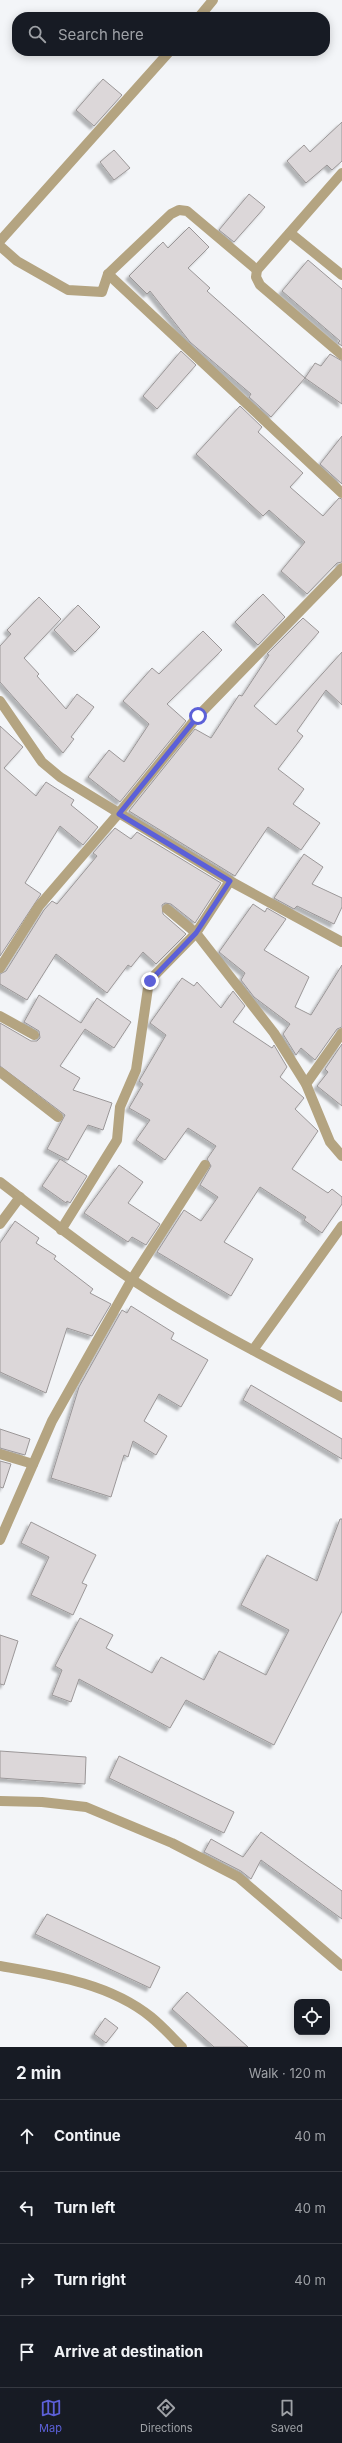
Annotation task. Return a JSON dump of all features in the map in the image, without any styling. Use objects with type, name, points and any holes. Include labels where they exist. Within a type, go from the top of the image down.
[{"type":"street","points":[[202,12],[213,0]]},
{"type":"street","points":[[0,241],[166,56]]},
{"type":"street","points":[[342,173],[257,270],[256,277],[260,285],[342,355]]},
{"type":"street","points":[[0,246],[17,261],[68,290],[102,292],[108,274],[171,214],[179,210],[187,211],[257,270]]},
{"type":"street","points":[[290,233],[342,275]]},
{"type":"street","points":[[108,274],[342,493]]},
{"type":"street","points":[[0,968],[39,906],[119,814],[198,716],[342,568]]},
{"type":"street","points":[[0,701],[42,762],[60,777],[230,881],[342,942]]},
{"type":"street","points":[[61,1230],[118,1140],[120,1107],[136,1070],[150,981],[196,933],[230,881]]},
{"type":"street","points":[[167,909],[196,933],[261,1015],[306,1084],[330,1142],[342,1156]]},
{"type":"street","points":[[0,1016],[34,1035]]},
{"type":"street","points":[[306,1084],[342,1033]]},
{"type":"street","points":[[0,1072],[58,1117]]},
{"type":"street","points":[[0,1540],[52,1421],[132,1279],[205,1165]]},
{"type":"street","points":[[0,1182],[61,1230],[132,1279],[253,1350],[342,1397]]},
{"type":"street","points":[[0,1224],[20,1197]]},
{"type":"street","points":[[253,1350],[342,1226]]},
{"type":"street","points":[[0,1454],[33,1464]]},
{"type":"street","points":[[0,1801],[42,1802],[86,1808],[172,1843],[238,1877],[342,1966]]},
{"type":"street","points":[[0,1966],[71,1978],[113,1995],[133,2005],[151,2018],[182,2047]]},
{"type":"building","points":[[103,79],[122,95],[94,126],[76,110]]},
{"type":"building","points":[[342,122],[342,161],[332,170],[327,165],[306,183],[287,161],[304,145],[310,152]]},
{"type":"building","points":[[114,150],[130,168],[114,180],[100,162]]},
{"type":"building","points":[[249,194],[265,207],[234,242],[219,230]]},
{"type":"building","points":[[189,227],[209,247],[188,268],[210,288],[207,291],[305,378],[271,417],[249,397],[251,394],[190,342],[150,291],[147,294],[129,276],[163,242],[168,248]]},
{"type":"building","points":[[308,260],[342,289],[342,346],[338,343],[340,341],[282,291]]},
{"type":"building","points":[[181,351],[196,365],[157,409],[143,396]]},
{"type":"building","points":[[330,354],[342,361],[342,404],[305,378],[315,363],[321,366]]},
{"type":"building","points":[[240,406],[262,427],[258,432],[303,473],[290,487],[323,516],[339,498],[342,499],[342,562],[337,563],[307,594],[281,571],[305,542],[269,510],[263,516],[196,454]]},
{"type":"building","points":[[342,436],[342,484],[320,464]]},
{"type":"building","points":[[263,594],[285,617],[258,645],[235,622]]},
{"type":"building","points":[[39,597],[61,619],[24,658],[39,674],[37,676],[66,709],[77,694],[94,707],[71,737],[74,739],[63,753],[0,682],[0,646],[11,634],[7,630]]},
{"type":"building","points":[[78,605],[100,627],[75,652],[54,630]]},
{"type":"building","points":[[303,618],[319,632],[254,706],[276,725],[342,652],[342,705],[326,690],[297,731],[303,736],[278,769],[304,789],[293,804],[320,823],[301,850],[268,827],[235,876],[129,811],[195,729],[211,738],[239,695],[242,696],[269,655],[267,654]]},
{"type":"building","points":[[203,631],[222,650],[167,704],[186,721],[120,802],[88,777],[109,750],[124,762],[149,724],[123,701],[152,668],[159,674]]},
{"type":"building","points":[[0,726],[23,747],[4,768],[36,796],[46,782],[74,800],[71,805],[98,827],[83,845],[60,826],[25,883],[41,894],[0,956]]},
{"type":"building","points":[[115,828],[131,839],[137,832],[221,883],[195,923],[171,904],[165,903],[162,905],[163,914],[186,934],[156,964],[143,952],[131,967],[128,965],[107,993],[56,954],[27,1000],[0,984],[0,974],[6,971],[44,910],[52,901],[57,904],[97,856],[93,853]]},
{"type":"building","points":[[304,854],[323,867],[312,884],[342,898],[342,907],[334,924],[297,906],[294,909],[274,898]]},
{"type":"building","points":[[253,904],[265,912],[267,908],[286,919],[264,950],[309,977],[295,1007],[311,1015],[342,965],[342,1027],[337,1029],[315,1060],[301,1048],[296,1055],[283,1034],[290,1024],[254,997],[241,980],[245,973],[219,952]]},
{"type":"building","points":[[182,978],[194,986],[197,982],[221,1008],[233,991],[245,1006],[233,1022],[272,1048],[274,1045],[287,1067],[280,1077],[304,1098],[295,1109],[318,1131],[292,1169],[328,1193],[332,1189],[342,1197],[342,1204],[322,1233],[304,1220],[306,1217],[260,1187],[224,1242],[253,1259],[231,1296],[157,1252],[184,1210],[201,1221],[218,1197],[200,1185],[211,1166],[207,1159],[216,1146],[188,1128],[165,1160],[136,1140],[150,1120],[129,1108],[143,1084],[139,1081],[166,1035],[150,1023]]},
{"type":"building","points":[[39,995],[81,1023],[97,998],[131,1022],[114,1048],[85,1029],[60,1066],[80,1078],[73,1090],[112,1103],[103,1130],[88,1125],[68,1160],[47,1149],[65,1115],[0,1066],[0,1023],[31,1041],[37,1041],[40,1038],[39,1031],[24,1022]]},
{"type":"building","points":[[342,1044],[342,1106],[317,1086],[328,1072],[325,1069]]},
{"type":"building","points":[[60,1159],[87,1176],[70,1203],[67,1201],[66,1203],[42,1186]]},
{"type":"building","points":[[119,1165],[143,1182],[128,1203],[160,1224],[146,1245],[132,1237],[128,1242],[84,1213]]},
{"type":"building","points":[[15,1221],[39,1238],[36,1243],[56,1256],[54,1259],[93,1289],[90,1293],[111,1304],[92,1336],[67,1328],[46,1393],[0,1372],[0,1243]]},
{"type":"building","points":[[131,1306],[174,1333],[171,1339],[208,1360],[181,1407],[159,1394],[144,1421],[167,1436],[156,1455],[133,1441],[128,1457],[124,1455],[111,1497],[51,1478],[79,1387],[122,1310],[127,1313]]},
{"type":"building","points":[[251,1385],[342,1439],[342,1459],[243,1400]]},
{"type":"building","points":[[0,1429],[30,1439],[25,1455],[0,1448]]},
{"type":"building","points":[[0,1461],[11,1464],[3,1488],[0,1487]]},
{"type":"building","points":[[340,1519],[342,1519],[342,1611],[274,1745],[186,1700],[170,1728],[79,1679],[71,1702],[52,1695],[62,1670],[55,1666],[80,1618],[113,1635],[106,1648],[152,1673],[161,1657],[204,1680],[219,1651],[266,1675],[289,1630],[241,1605],[267,1555],[317,1581]]},
{"type":"building","points":[[31,1522],[96,1555],[82,1583],[87,1585],[73,1615],[31,1595],[49,1557],[21,1543]]},
{"type":"building","points":[[0,1635],[18,1641],[4,1685],[0,1684]]},
{"type":"building","points":[[0,1751],[86,1757],[85,1784],[0,1778]]},
{"type":"building","points":[[119,1756],[234,1812],[224,1833],[109,1778]]},
{"type":"building","points":[[261,1832],[342,1891],[342,1919],[261,1860],[251,1879],[241,1871],[204,1852],[211,1839],[243,1857]]},
{"type":"building","points":[[47,1914],[160,1967],[150,1988],[35,1934]]},
{"type":"building","points":[[187,1992],[248,2047],[214,2047],[172,2009]]},
{"type":"building","points":[[105,2018],[118,2028],[106,2043],[94,2034]]},
{"type":"route","points":[[150,981],[154,975],[196,933],[230,881],[218,872],[119,814],[198,716]]}]
